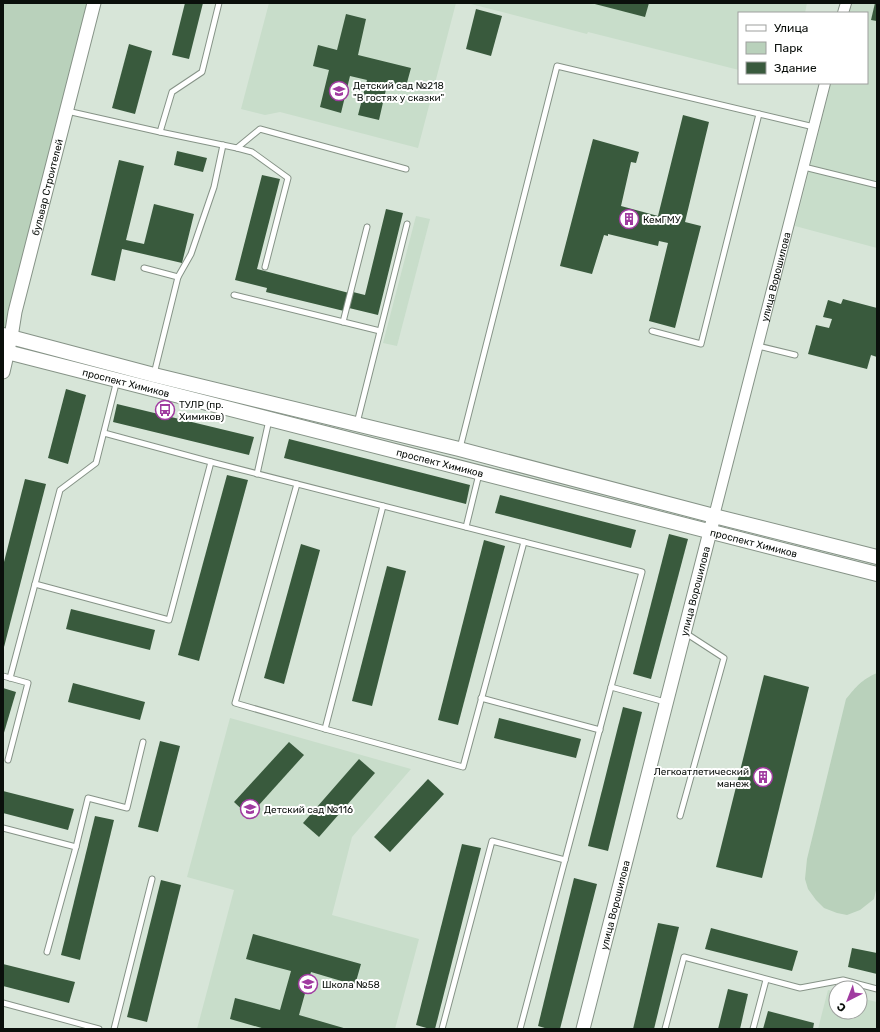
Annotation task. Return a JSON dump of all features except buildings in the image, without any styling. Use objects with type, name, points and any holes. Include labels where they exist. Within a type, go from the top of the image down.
[{"type":"main road","name":"проспект Химиков","points":[[7,336],[154,375],[460,448],[714,516],[877,557]]},
{"type":"main road","name":"проспект Химиков","points":[[5,351],[877,574]]},
{"type":"street","name":"бульвар Строителей","points":[[3,372],[7,336],[15,312],[94,3]]},
{"type":"street","name":"улица Ворошилова","points":[[583,1029],[825,84]]},
{"type":"lane","points":[[160,132],[172,92],[202,72],[219,3]]},
{"type":"lane","points":[[460,448],[557,66],[814,127]]},
{"type":"lane","points":[[66,111],[252,152],[288,178],[265,267]]},
{"type":"lane","points":[[652,331],[701,344],[759,114]]},
{"type":"lane","points":[[237,148],[260,129],[406,169]]},
{"type":"lane","points":[[154,375],[178,277],[191,254],[214,187],[223,145]]},
{"type":"lane","points":[[804,167],[877,185]]},
{"type":"lane","points":[[357,424],[407,224]]},
{"type":"lane","points":[[343,322],[367,227]]},
{"type":"lane","points":[[144,268],[178,277]]},
{"type":"lane","points":[[234,295],[380,331]]},
{"type":"lane","points":[[758,346],[795,355]]},
{"type":"lane","points":[[10,678],[60,490],[96,463],[117,380]]},
{"type":"lane","points":[[257,474],[270,419]]},
{"type":"lane","points":[[104,433],[210,462],[642,572],[520,1029]]},
{"type":"lane","points":[[35,584],[170,620],[210,462]]},
{"type":"lane","points":[[466,528],[479,472]]},
{"type":"lane","points":[[297,484],[236,703],[463,767],[524,542]]},
{"type":"lane","points":[[325,729],[383,506]]},
{"type":"lane","points":[[680,816],[724,658],[684,632]]},
{"type":"lane","points":[[3,676],[28,683],[8,760]]},
{"type":"lane","points":[[611,687],[666,702]]},
{"type":"lane","points":[[481,698],[600,730]]},
{"type":"lane","points":[[47,952],[88,798],[127,808],[143,742]]},
{"type":"lane","points":[[3,828],[76,847]]},
{"type":"lane","points":[[442,1029],[492,841],[565,860]]},
{"type":"lane","points":[[114,1029],[152,880]]},
{"type":"lane","points":[[665,1029],[684,957],[800,988],[843,980],[877,989]]},
{"type":"lane","points":[[753,1029],[766,980]]},
{"type":"lane","points":[[3,1003],[99,1029]]},
{"type":"shaded area","name":"Детский сад №218 \"В гостях у сказки\"","points":[[269,3],[456,3],[418,148],[280,112],[265,115],[241,109]]},
{"type":"shaded area","points":[[467,3],[807,3],[805,12],[738,12],[738,70],[588,32],[587,34]]},
{"type":"shaded area","points":[[851,3],[877,3],[877,248],[795,226],[831,84],[868,84],[868,12],[849,12]]},
{"type":"shaded area","points":[[416,216],[430,219],[397,346],[383,343]]},
{"type":"shaded area","points":[[230,718],[411,769],[352,837],[332,915],[419,939],[395,1029],[197,1029],[234,890],[187,877]]},
{"type":"shaded area","points":[[828,990],[828,1020],[868,1020],[868,1000],[877,1002],[877,1029],[818,1029]]},
{"type":"green space","points":[[3,3],[94,3],[15,312],[3,335]]},
{"type":"green space","points":[[877,673],[877,886],[874,899],[860,910],[847,915],[824,908],[808,889],[805,879],[807,859],[846,699],[853,690],[867,678]]},
{"type":"place","name":"Детский сад №218 \"В гостях у сказки\"","points":[[339,91]]},
{"type":"place","name":"КемГМУ","points":[[629,219]]},
{"type":"place","name":"ТУЛР (пр. Химиков)","points":[[165,410]]},
{"type":"place","name":"Легкоатлетический манеж","points":[[763,777]]},
{"type":"place","name":"Детский сад №116","points":[[250,809]]},
{"type":"place","name":"Школа №58","points":[[308,984]]}]
